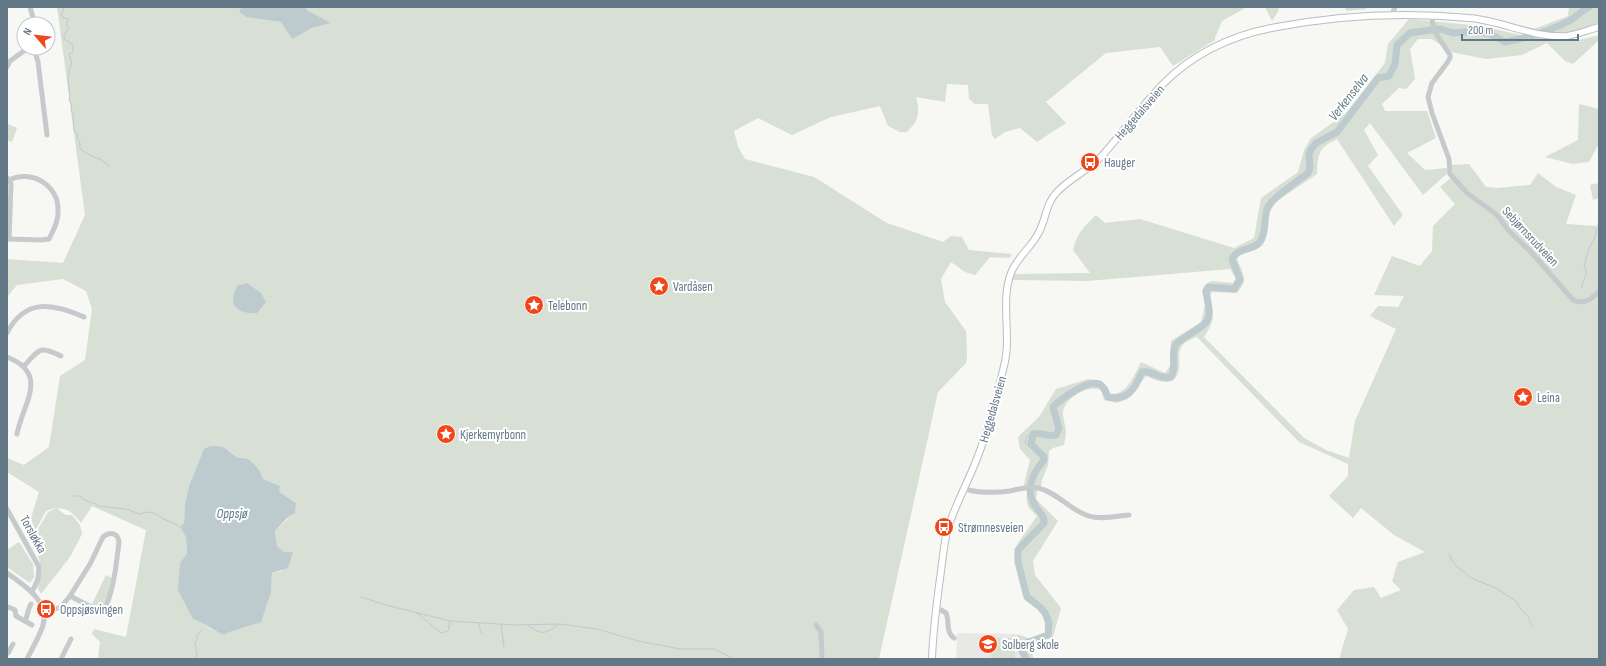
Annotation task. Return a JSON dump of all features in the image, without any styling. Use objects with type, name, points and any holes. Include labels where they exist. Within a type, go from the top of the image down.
[{"type":"main road","name":"Heggedalsveien","points":[[932,659],[935,610],[947,534],[984,440],[1005,364],[1007,347],[1007,291],[1009,276],[1018,259],[1038,235],[1049,203],[1058,190],[1098,160],[1167,80],[1218,44],[1242,35],[1278,26],[1358,16],[1392,15],[1480,19],[1541,33],[1567,36],[1599,27]]},
{"type":"street","points":[[1392,15],[1395,7]]},
{"type":"street","name":"Sebjørnsrudveien","points":[[1431,16],[1435,32],[1448,51],[1450,58],[1432,83],[1428,97],[1434,119],[1449,159],[1450,174],[1466,193],[1496,215],[1509,231],[1537,258],[1574,300],[1583,302],[1590,300],[1599,292]]},
{"type":"street","points":[[36,56],[47,135]]},
{"type":"street","points":[[7,67],[8,60]]},
{"type":"street","points":[[26,175],[34,177],[44,183],[54,193],[57,199],[58,218],[49,239],[9,239],[11,184],[8,179],[26,175]]},
{"type":"street","points":[[7,333],[10,326],[22,314],[40,306],[59,307],[84,316]]},
{"type":"street","points":[[24,366],[36,353],[42,349],[47,349],[61,356]]},
{"type":"street","points":[[7,357],[24,366],[29,376],[32,388],[17,434]]},
{"type":"street","points":[[964,489],[976,492],[995,493],[1030,488],[1047,491],[1090,517],[1103,518],[1129,515]]},
{"type":"street","name":"Torsløkka","points":[[7,509],[38,567],[38,579],[32,592]]},
{"type":"street","points":[[44,613],[61,607],[70,596],[90,564],[104,537],[107,534],[112,533],[116,535],[119,542],[115,573],[109,599],[102,613],[70,596]]},
{"type":"street","points":[[7,573],[32,592],[41,604],[44,613],[42,628],[27,659]]},
{"type":"street","points":[[25,621],[27,617],[26,612],[31,604]]},
{"type":"street","points":[[8,606],[15,610],[16,616],[32,625]]},
{"type":"street","points":[[935,610],[941,610],[946,613],[950,636],[954,638]]},
{"type":"street","points":[[816,625],[821,632],[822,659]]},
{"type":"street","points":[[61,659],[72,639]]},
{"type":"street","points":[[7,654],[13,644]]},
{"type":"shaded area","points":[[57,7],[241,7],[239,12],[246,17],[281,22],[292,38],[312,28],[331,23],[307,10],[305,7],[1247,7],[1222,21],[1215,40],[1173,66],[1160,47],[1106,53],[1046,102],[1066,123],[1037,142],[1020,128],[1005,132],[995,139],[992,135],[988,104],[975,104],[969,99],[968,85],[947,84],[945,102],[916,97],[918,116],[914,124],[907,132],[900,132],[888,126],[880,106],[831,117],[792,135],[758,118],[734,131],[738,147],[745,159],[814,177],[887,223],[943,242],[951,236],[962,237],[969,250],[1012,254],[1009,258],[990,257],[975,275],[965,272],[951,262],[941,279],[945,302],[966,331],[967,358],[966,363],[938,392],[879,659],[98,659],[100,642],[92,634],[94,629],[126,637],[146,530],[92,506],[81,523],[70,511],[57,508],[46,511],[35,531],[31,518],[39,492],[7,472],[7,458],[24,465],[49,447],[60,376],[85,360],[92,309],[86,291],[63,279],[17,285],[7,297],[7,259],[63,263],[85,215]],"holes":[[[210,446],[220,446],[237,457],[246,458],[251,461],[257,467],[263,479],[280,486],[278,492],[296,503],[295,513],[275,531],[277,546],[284,552],[292,552],[282,571],[272,573],[271,592],[224,635],[209,628],[200,621],[180,563],[187,553],[186,537],[180,527],[184,523],[185,504],[189,486],[204,450]]]},
{"type":"shaded area","points":[[1265,7],[1278,7],[1279,10],[1272,21]]},
{"type":"shaded area","points":[[1344,7],[1365,7],[1367,9],[1347,11]]},
{"type":"shaded area","points":[[1569,7],[1599,7],[1599,23],[1573,31],[1558,33],[1534,29],[1568,16]]},
{"type":"shaded area","points":[[1409,19],[1481,26],[1556,41],[1575,41],[1599,35],[1599,40],[1573,64],[1565,61],[1547,43],[1522,55],[1486,59],[1451,52],[1432,39],[1418,39],[1410,49],[1415,79],[1406,89],[1399,88],[1382,104],[1385,111],[1427,111],[1436,138],[1407,153],[1425,170],[1447,168],[1448,173],[1423,195],[1370,123],[1364,130],[1378,155],[1368,166],[1403,215],[1394,226],[1337,139],[1326,145],[1320,152],[1317,174],[1277,201],[1269,212],[1264,240],[1261,246],[1238,256],[1237,259],[1244,276],[1241,288],[1237,293],[1213,292],[1210,295],[1213,318],[1204,337],[1304,438],[1326,450],[1349,458],[1355,421],[1396,329],[1370,316],[1378,306],[1398,307],[1404,296],[1374,295],[1392,256],[1420,266],[1432,251],[1433,226],[1455,204],[1440,187],[1453,176],[1452,165],[1469,164],[1486,187],[1497,188],[1530,185],[1538,173],[1556,187],[1576,195],[1566,224],[1597,226],[1599,219],[1599,659],[1339,659],[1348,629],[1337,610],[1354,590],[1374,587],[1381,598],[1401,590],[1392,581],[1398,562],[1425,552],[1394,535],[1361,508],[1353,518],[1329,496],[1348,476],[1348,464],[1299,442],[1197,337],[1187,342],[1181,348],[1177,375],[1170,381],[1166,382],[1156,380],[1146,376],[1127,399],[1117,403],[1104,400],[1101,390],[1096,389],[1084,390],[1073,396],[1063,411],[1066,433],[1064,445],[1053,448],[1049,451],[1048,465],[1041,486],[1023,488],[1030,460],[1020,449],[1018,437],[1039,417],[1056,389],[1088,379],[1102,381],[1110,394],[1116,393],[1126,388],[1141,362],[1165,373],[1170,366],[1171,341],[1201,322],[1205,305],[1202,290],[1205,285],[1211,281],[1233,283],[1236,278],[1230,269],[1087,281],[1011,280],[1012,274],[1090,273],[1073,250],[1079,235],[1096,215],[1105,223],[1140,219],[1234,248],[1254,238],[1261,198],[1298,172],[1304,150],[1311,138],[1345,114],[1385,63],[1388,44]]},
{"type":"shaded area","points":[[1579,104],[1599,109],[1599,147],[1597,147],[1589,162],[1573,164],[1545,157],[1578,140]]},
{"type":"shaded area","points":[[8,124],[17,128],[12,142],[7,140]]},
{"type":"shaded area","points":[[1599,183],[1599,198],[1593,200],[1590,185]]},
{"type":"shaded area","points":[[1038,487],[1036,499],[1058,521],[1033,561],[1035,575],[1061,608],[1053,637],[1031,644],[1030,649],[1034,659],[1023,659],[1017,634],[1031,639],[1046,633],[1043,612],[1025,600],[1014,556],[1018,543],[1037,516],[1027,504],[1028,488]]},
{"type":"shaded area","points":[[57,508],[65,515],[72,515],[80,525],[82,534],[70,557],[41,594],[37,587],[40,562],[30,540],[34,536],[48,512]]},
{"type":"shaded area","points":[[19,542],[33,564],[34,577],[30,583],[7,567],[7,550]]},
{"type":"shaded area","points":[[106,575],[112,578],[107,599],[102,610],[92,604]]},
{"type":"shaded area","name":"Solberg skole","points":[[957,633],[1017,634],[1023,659],[956,659]]},
{"type":"shaded area","points":[[992,638],[1015,638],[1015,659],[991,659]]},
{"type":"water","points":[[241,7],[305,7],[307,10],[331,23],[312,28],[292,39],[281,22],[246,17],[239,12]]},
{"type":"water","points":[[247,283],[261,293],[266,302],[257,313],[241,311],[233,302],[233,296],[237,286]]},
{"type":"water","name":"Oppsjø","points":[[210,446],[223,447],[237,457],[248,459],[261,473],[263,479],[280,486],[279,492],[296,503],[295,513],[287,518],[275,531],[277,546],[284,552],[293,552],[288,568],[272,573],[271,592],[261,622],[224,635],[193,619],[178,590],[180,563],[187,553],[186,537],[180,527],[184,523],[185,504],[189,486],[204,449]]},
{"type":"waterway","points":[[63,7],[64,10],[61,13],[63,18],[69,19],[66,24],[69,29],[64,35],[64,39],[73,45],[73,52],[69,54],[72,64],[69,69],[68,80],[69,99],[72,106],[71,111],[73,113],[74,131],[78,135],[77,138],[80,143],[80,149],[93,157],[100,159],[109,166]]},
{"type":"waterway","name":"Verkenselva","points":[[1026,659],[1022,651],[1023,644],[1048,635],[1049,622],[1045,613],[1040,607],[1027,597],[1018,562],[1018,550],[1044,523],[1043,516],[1032,501],[1030,494],[1031,482],[1036,471],[1044,460],[1044,457],[1031,444],[1033,434],[1056,435],[1059,429],[1053,407],[1068,395],[1088,384],[1094,383],[1101,385],[1106,391],[1108,397],[1115,398],[1121,397],[1130,392],[1137,384],[1142,372],[1149,372],[1166,378],[1171,377],[1174,369],[1175,346],[1206,323],[1208,319],[1209,308],[1206,291],[1209,287],[1234,289],[1240,280],[1232,259],[1238,253],[1254,247],[1260,242],[1264,234],[1266,215],[1270,203],[1308,173],[1310,168],[1309,154],[1316,143],[1337,132],[1378,78],[1389,76],[1395,64],[1397,45],[1410,33],[1441,29],[1453,33],[1476,31],[1490,34],[1505,42],[1555,28],[1571,20],[1589,7]]},
{"type":"waterway","points":[[1582,288],[1582,284],[1587,273],[1584,266],[1589,248],[1594,240],[1597,229]]},
{"type":"waterway","points":[[1033,434],[1027,436],[1025,443],[1034,447]]},
{"type":"waterway","points":[[74,496],[81,496],[82,499],[98,506],[126,509],[140,514],[146,512],[152,513],[180,527]]},
{"type":"waterway","points":[[1449,554],[1455,565],[1469,577],[1496,588],[1516,601],[1522,611],[1528,616],[1532,626]]},
{"type":"waterway","points":[[361,597],[386,605],[450,621],[514,625],[559,624],[597,629],[638,641],[680,649],[714,649],[734,659]]},
{"type":"waterway","points":[[417,613],[441,633],[448,631],[450,622]]},
{"type":"waterway","points":[[478,623],[482,634]]},
{"type":"waterway","points":[[501,624],[504,647]]},
{"type":"waterway","points":[[527,625],[536,631],[546,632],[559,624]]},
{"type":"waterway","points":[[196,659],[195,643],[197,640],[197,635],[202,630]]},
{"type":"place","name":"Hauger","points":[[1090,162]]},
{"type":"place","name":"Vardåsen","points":[[659,286]]},
{"type":"place","name":"Telebonn","points":[[534,305]]},
{"type":"place","name":"Leina","points":[[1523,397]]},
{"type":"place","name":"Kjerkemyrbonn","points":[[446,434]]},
{"type":"place","name":"Strømnesveien","points":[[944,527]]},
{"type":"place","name":"Oppsjøsvingen","points":[[46,609]]},
{"type":"place","name":"Solberg skole","points":[[988,644]]}]
